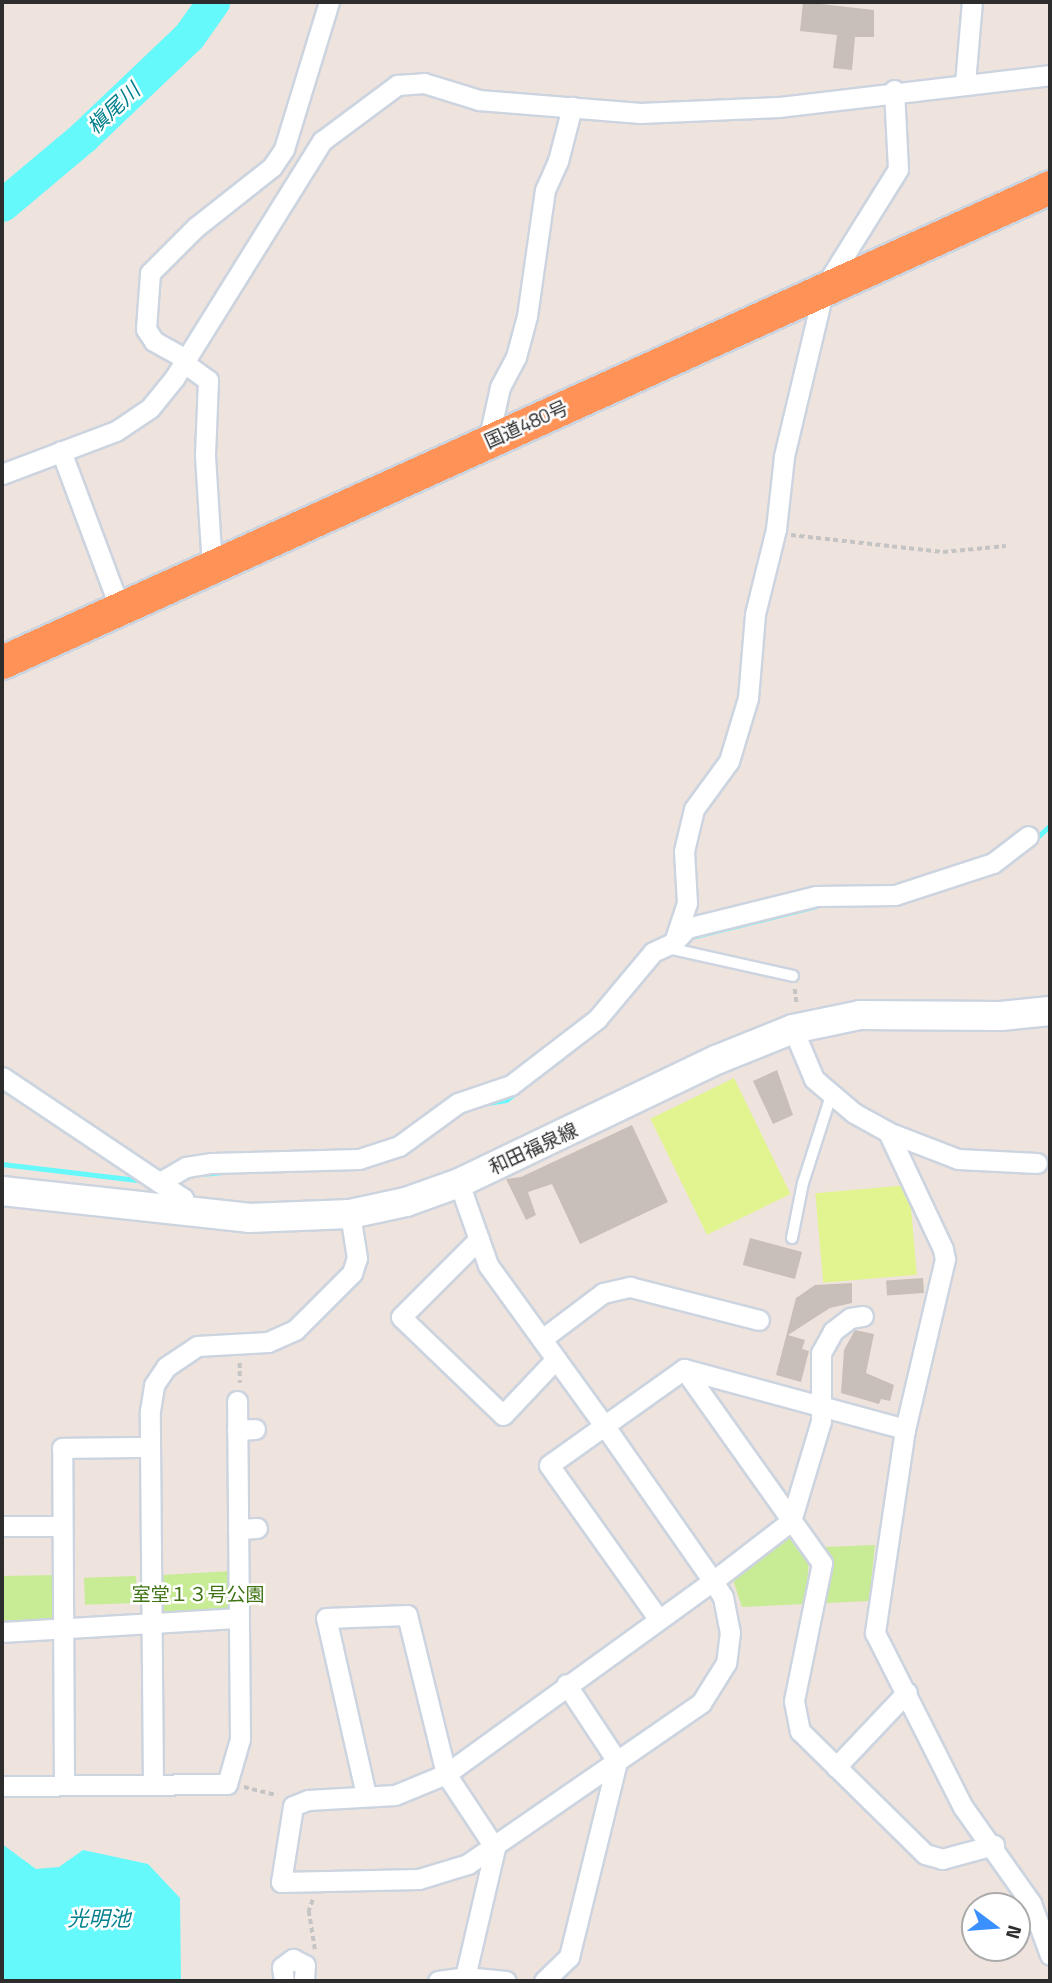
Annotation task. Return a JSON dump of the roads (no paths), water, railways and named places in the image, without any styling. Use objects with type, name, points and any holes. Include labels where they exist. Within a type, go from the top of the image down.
[{"type":"highway","name":"国道480号","points":[[2,662],[1050,187]]},
{"type":"main road","name":"和田福泉線","points":[[2,1191],[249,1218],[350,1214],[407,1202],[459,1183],[796,1022],[860,1015],[1001,1016],[1050,1011]]},
{"type":"street","points":[[212,568],[205,456],[208,380],[185,360],[154,341],[146,329],[150,273],[196,227],[272,167],[284,149],[329,2]]},
{"type":"street","points":[[965,83],[972,2]]},
{"type":"street","points":[[2,474],[116,430],[150,408],[185,360],[322,141],[397,85],[424,83],[479,100],[640,113],[779,107],[894,90],[1050,75]]},
{"type":"street","points":[[669,945],[687,903],[686,837],[694,809],[737,741],[748,698],[755,614],[775,533],[784,456],[824,288],[898,169],[894,90]]},
{"type":"street","points":[[488,442],[500,387],[516,357],[527,316],[545,190],[572,107]]},
{"type":"street","points":[[61,451],[120,609]]},
{"type":"street","points":[[160,1182],[186,1167],[212,1163],[359,1158],[399,1146],[458,1103],[511,1085],[597,1019],[653,952],[669,945],[687,928],[816,896],[895,895],[993,863],[1028,836]]},
{"type":"street","points":[[796,1022],[814,1079],[831,1096],[888,1132],[958,1158],[1037,1163]]},
{"type":"street","points":[[2,1077],[183,1198],[187,1210]]},
{"type":"street","points":[[888,1132],[933,1219],[945,1259],[905,1429],[875,1633],[963,1807],[994,1845],[1031,1903],[1050,1955]]},
{"type":"street","points":[[459,1183],[488,1265],[604,1425],[713,1581],[723,1597],[730,1632],[720,1676],[701,1703],[495,1848],[468,1864],[419,1879],[281,1882],[293,1806],[308,1800],[395,1795],[446,1774],[657,1617],[713,1581],[791,1521],[821,1421],[826,1341],[850,1318],[863,1316]]},
{"type":"street","points":[[153,1785],[150,1401],[166,1367],[197,1346],[287,1336],[352,1273],[357,1258],[350,1214]]},
{"type":"street","points":[[479,1239],[401,1317],[503,1415],[556,1359]]},
{"type":"street","points":[[542,1339],[603,1293],[630,1287],[760,1320]]},
{"type":"street","points":[[657,1617],[549,1465],[684,1369],[905,1429]]},
{"type":"street","points":[[684,1369],[822,1563],[794,1701],[800,1731],[925,1854],[942,1859],[994,1845]]},
{"type":"street","points":[[2,1786],[227,1784],[240,1739],[239,1619],[247,1529],[246,1430],[237,1401]]},
{"type":"street","points":[[64,1785],[62,1448],[150,1447]]},
{"type":"street","points":[[2,1526],[62,1526]]},
{"type":"street","points":[[366,1795],[326,1618],[407,1615],[446,1774],[495,1848],[465,1977]]},
{"type":"street","points":[[2,1632],[239,1619]]},
{"type":"street","points":[[544,1981],[569,1957],[617,1761],[566,1684]]},
{"type":"street","points":[[836,1767],[907,1692]]},
{"type":"street","points":[[284,1981],[281,1971],[287,1961],[293,1959],[308,1976]]},
{"type":"street","points":[[438,1981],[465,1977],[506,1981]]},
{"type":"lane","points":[[669,945],[793,976]]},
{"type":"lane","points":[[792,1238],[803,1183],[831,1096]]},
{"type":"water","name":"光明池","points":[[2,1844],[36,1869],[59,1867],[83,1850],[148,1864],[180,1898],[181,1981],[2,1981]]},
{"type":"waterway","name":"槇尾川","points":[[2,205],[83,137],[189,36],[213,2]]},
{"type":"waterway","points":[[1031,843],[1050,825]]},
{"type":"waterway","points":[[892,904],[939,890]]},
{"type":"waterway","points":[[687,938],[816,906]]},
{"type":"waterway","points":[[481,1104],[506,1100],[562,1058]]},
{"type":"waterway","points":[[2,1164],[137,1180]]},
{"type":"waterway","points":[[201,1174],[226,1172]]},
{"type":"park label","name":"室堂１３号公園","points":[[198,1594]]}]
